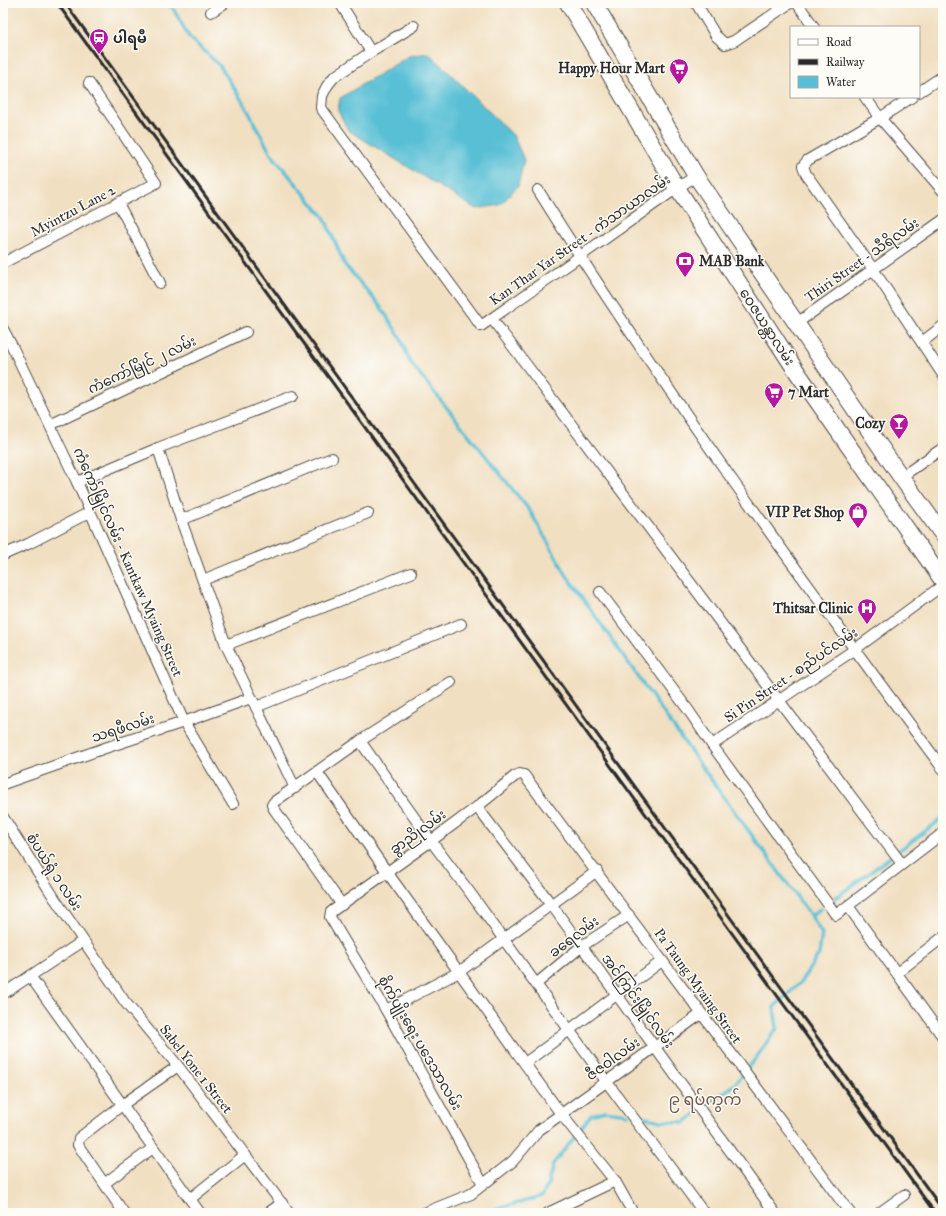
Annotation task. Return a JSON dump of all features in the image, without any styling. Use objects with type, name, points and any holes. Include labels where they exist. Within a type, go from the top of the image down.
[{"type":"main road","name":"ဝေဇယန္တာလမ်း","points":[[568,3],[677,188],[796,372],[943,581]]},
{"type":"main road","name":"ဝေဇယန္တာလမ်း","points":[[594,3],[696,176],[943,535]]},
{"type":"street","points":[[211,12],[225,3]]},
{"type":"street","points":[[340,3],[371,52],[414,26]]},
{"type":"street","points":[[696,3],[716,36],[725,44],[734,41],[790,3]]},
{"type":"street","points":[[797,3],[813,26]]},
{"type":"street","name":"Kan Thar Yar Street - ကံသာယာလမ်း","points":[[371,52],[334,77],[322,96],[321,108],[481,326],[696,176]]},
{"type":"street","points":[[920,91],[943,76]]},
{"type":"street","name":"Myintzu Lane 2","points":[[3,263],[156,183],[89,83]]},
{"type":"street","points":[[866,98],[880,118],[943,192]]},
{"type":"street","points":[[910,98],[880,118],[808,160],[803,166],[806,174],[873,270],[943,375]]},
{"type":"street","points":[[538,190],[580,257],[633,336],[783,553],[943,769]]},
{"type":"street","points":[[118,203],[160,283]]},
{"type":"street","name":"Thiri Street - သီရိလမ်း","points":[[797,323],[943,220]]},
{"type":"street","points":[[492,319],[902,864]]},
{"type":"street","points":[[922,342],[943,326]]},
{"type":"street","name":"ကံကော်မြိုင်လမ်း - Kantkaw Myaing Street","points":[[3,329],[77,482],[184,722],[233,804]]},
{"type":"street","name":"ကံကော်မြိုင် ၂ လမ်း","points":[[50,425],[246,332]]},
{"type":"street","points":[[77,482],[158,448],[293,396]]},
{"type":"street","points":[[158,448],[181,520],[226,645],[295,788]]},
{"type":"street","points":[[901,476],[943,448]]},
{"type":"street","points":[[181,520],[332,458]]},
{"type":"street","points":[[3,555],[28,544],[90,512]]},
{"type":"street","points":[[203,580],[368,513]]},
{"type":"street","points":[[226,645],[411,573]]},
{"type":"street","name":"Si Pin Street - စည်ပင်လမ်း","points":[[712,745],[854,650],[943,586]]},
{"type":"street","points":[[600,592],[689,711],[712,745],[836,915],[943,832]]},
{"type":"street","points":[[256,707],[461,624]]},
{"type":"street","points":[[342,905],[274,810],[272,805],[274,802],[360,741],[451,682]]},
{"type":"street","name":"သရဖီလမ်း","points":[[3,784],[251,698]]},
{"type":"street","points":[[360,741],[606,1082],[704,1213]]},
{"type":"street","points":[[317,772],[561,1114],[615,1181],[633,1213]]},
{"type":"street","name":"ခွာညိုလမ်း","points":[[330,916],[331,912],[477,807],[515,776],[520,774],[524,775]]},
{"type":"street","name":"Pa Taung Myaing Street","points":[[524,775],[597,871],[701,1014],[850,1213]]},
{"type":"street","name":"အင်ကြင်းမြိုင်လမ်း","points":[[477,807],[582,946],[775,1213]]},
{"type":"street","name":"စံပယ်ရုံ ၁ လမ်း","points":[[3,817],[54,899],[83,941]]},
{"type":"street","points":[[386,1010],[459,972],[597,871]]},
{"type":"street","points":[[848,906],[943,1037]]},
{"type":"street","name":"ခရေလမ်း","points":[[536,984],[582,946],[629,915]]},
{"type":"street","name":"စိုက်ပျိုးရေး ပဒေသာလမ်း","points":[[330,916],[386,1010],[483,1184]]},
{"type":"street","points":[[897,973],[943,937]]},
{"type":"street","points":[[3,994],[83,941]]},
{"type":"street","name":"Sabel Yone 1 Street","points":[[83,941],[125,1002],[178,1066],[289,1213]]},
{"type":"street","points":[[525,1063],[662,961]]},
{"type":"street","points":[[30,976],[200,1213]]},
{"type":"street","name":"ဇီဇဝါလမ်း","points":[[424,1213],[470,1194],[513,1161],[539,1130],[701,1014]]},
{"type":"street","points":[[124,1213],[78,1145],[77,1141],[122,1105],[178,1066]]},
{"type":"street","points":[[105,1184],[153,1148]]},
{"type":"street","points":[[190,1199],[245,1155]]},
{"type":"street","points":[[548,1213],[615,1181]]},
{"type":"street","points":[[880,1213],[904,1195]]},
{"type":"street","points":[[268,1213],[282,1203]]},
{"type":"water","points":[[429,53],[513,135],[524,160],[518,186],[500,205],[476,209],[348,130],[338,111],[340,98],[409,56]]},
{"type":"waterway","points":[[170,3],[189,37],[220,66],[246,107],[271,154],[324,217],[345,265],[380,306],[400,337],[410,362],[530,511],[567,576],[699,763],[811,916],[822,934],[819,954],[800,983],[774,1007],[777,1028],[756,1058],[734,1085],[685,1122],[661,1121],[634,1115]]},
{"type":"waterway","points":[[835,898],[943,818]]},
{"type":"waterway","points":[[811,916],[820,909]]},
{"type":"waterway","points":[[493,1213],[495,1209],[534,1199],[543,1195],[548,1184],[553,1164],[591,1115],[605,1111],[628,1114]]},
{"type":"railway","points":[[57,3],[935,1213]]},
{"type":"railway","points":[[65,3],[943,1210]]},
{"type":"place","name":"ပါရမီ","points":[[99,55]]},
{"type":"place","name":"Happy Hour Mart","points":[[679,85]]},
{"type":"place","name":"MAB Bank","points":[[685,278]]},
{"type":"place","name":"7 Mart","points":[[774,409]]},
{"type":"place","name":"Cozy","points":[[899,440]]},
{"type":"place","name":"VIP Pet Shop","points":[[858,529]]},
{"type":"place","name":"Thitsar Clinic","points":[[867,625]]},
{"type":"district","name":"၉ ရပ်ကွက်","points":[[705,1099]]}]
